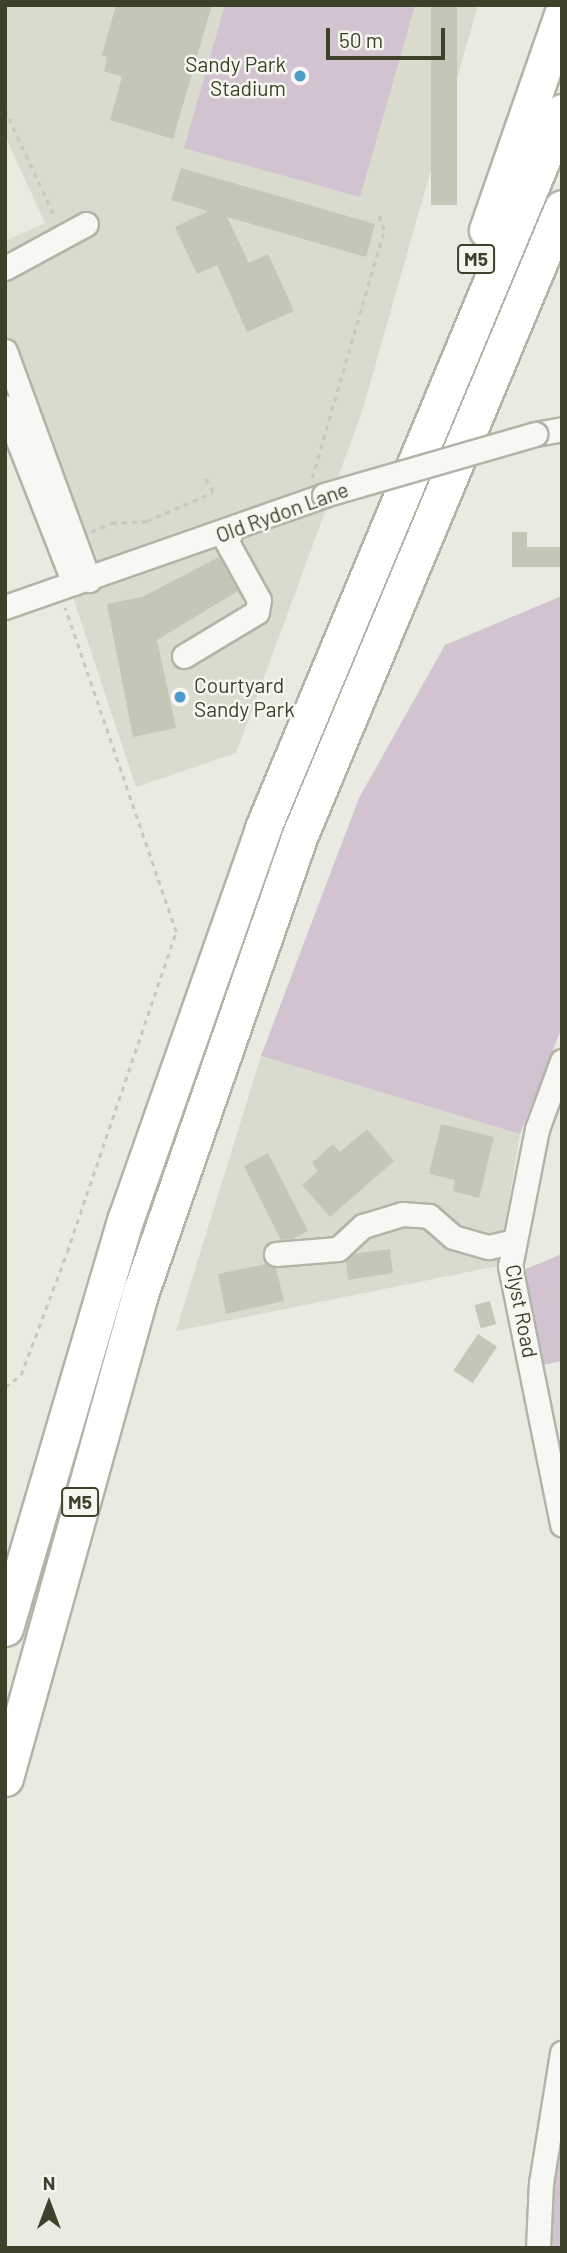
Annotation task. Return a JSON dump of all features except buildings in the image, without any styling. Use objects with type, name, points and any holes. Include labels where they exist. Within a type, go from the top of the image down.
[{"type":"highway","name":"M5","points":[[395,504],[404,449],[562,15]]},
{"type":"highway","name":"M5","points":[[5,1628],[135,1192],[263,828],[395,504],[562,112]]},
{"type":"highway","name":"M5","points":[[5,1778],[161,1228],[302,830],[562,208]]},
{"type":"highway","name":"M5","points":[[436,505],[526,346],[562,263]]},
{"type":"street","points":[[5,268],[66,238],[86,224]]},
{"type":"street","points":[[5,351],[67,587]]},
{"type":"street","points":[[5,407],[67,587]]},
{"type":"street","name":"Old Rydon Lane","points":[[5,607],[231,531],[324,495],[535,433],[562,429]]},
{"type":"street","points":[[184,656],[257,612],[259,600],[227,542],[231,531]]},
{"type":"street","name":"Clyst Road","points":[[562,1061],[537,1129],[512,1242],[510,1266],[562,1525]]},
{"type":"street","points":[[276,1254],[338,1249],[363,1226],[402,1214],[429,1216],[453,1237],[489,1247],[512,1242]]},
{"type":"street","points":[[538,2248],[540,2195],[562,2053]]},
{"type":"path","points":[[5,109],[66,238]]},
{"type":"path","points":[[299,484],[311,479],[384,230],[379,216]]},
{"type":"path","points":[[81,537],[112,523],[147,521],[212,492],[206,479]]},
{"type":"path","points":[[5,1387],[21,1375],[67,1252],[176,932],[67,587]]},
{"type":"shaded area","points":[[5,5],[478,5],[362,412],[236,753],[136,787],[63,567],[52,560],[5,429],[5,241],[45,223],[5,136]]},
{"type":"shaded area","name":"Sandy Park Stadium","points":[[225,5],[415,5],[360,197],[184,148]]},
{"type":"shaded area","points":[[562,596],[562,1027],[520,1134],[261,1056],[359,798],[445,645]]},
{"type":"shaded area","points":[[261,1056],[520,1134],[498,1266],[176,1331]]},
{"type":"shaded area","points":[[562,1254],[562,1361],[538,1366],[521,1271]]},
{"type":"shaded area","points":[[562,2122],[562,2248],[553,2248],[550,2221]]},
{"type":"place","name":"Sandy Park Stadium","points":[[300,76]]},
{"type":"place","name":"Courtyard Sandy Park","points":[[180,697]]}]
